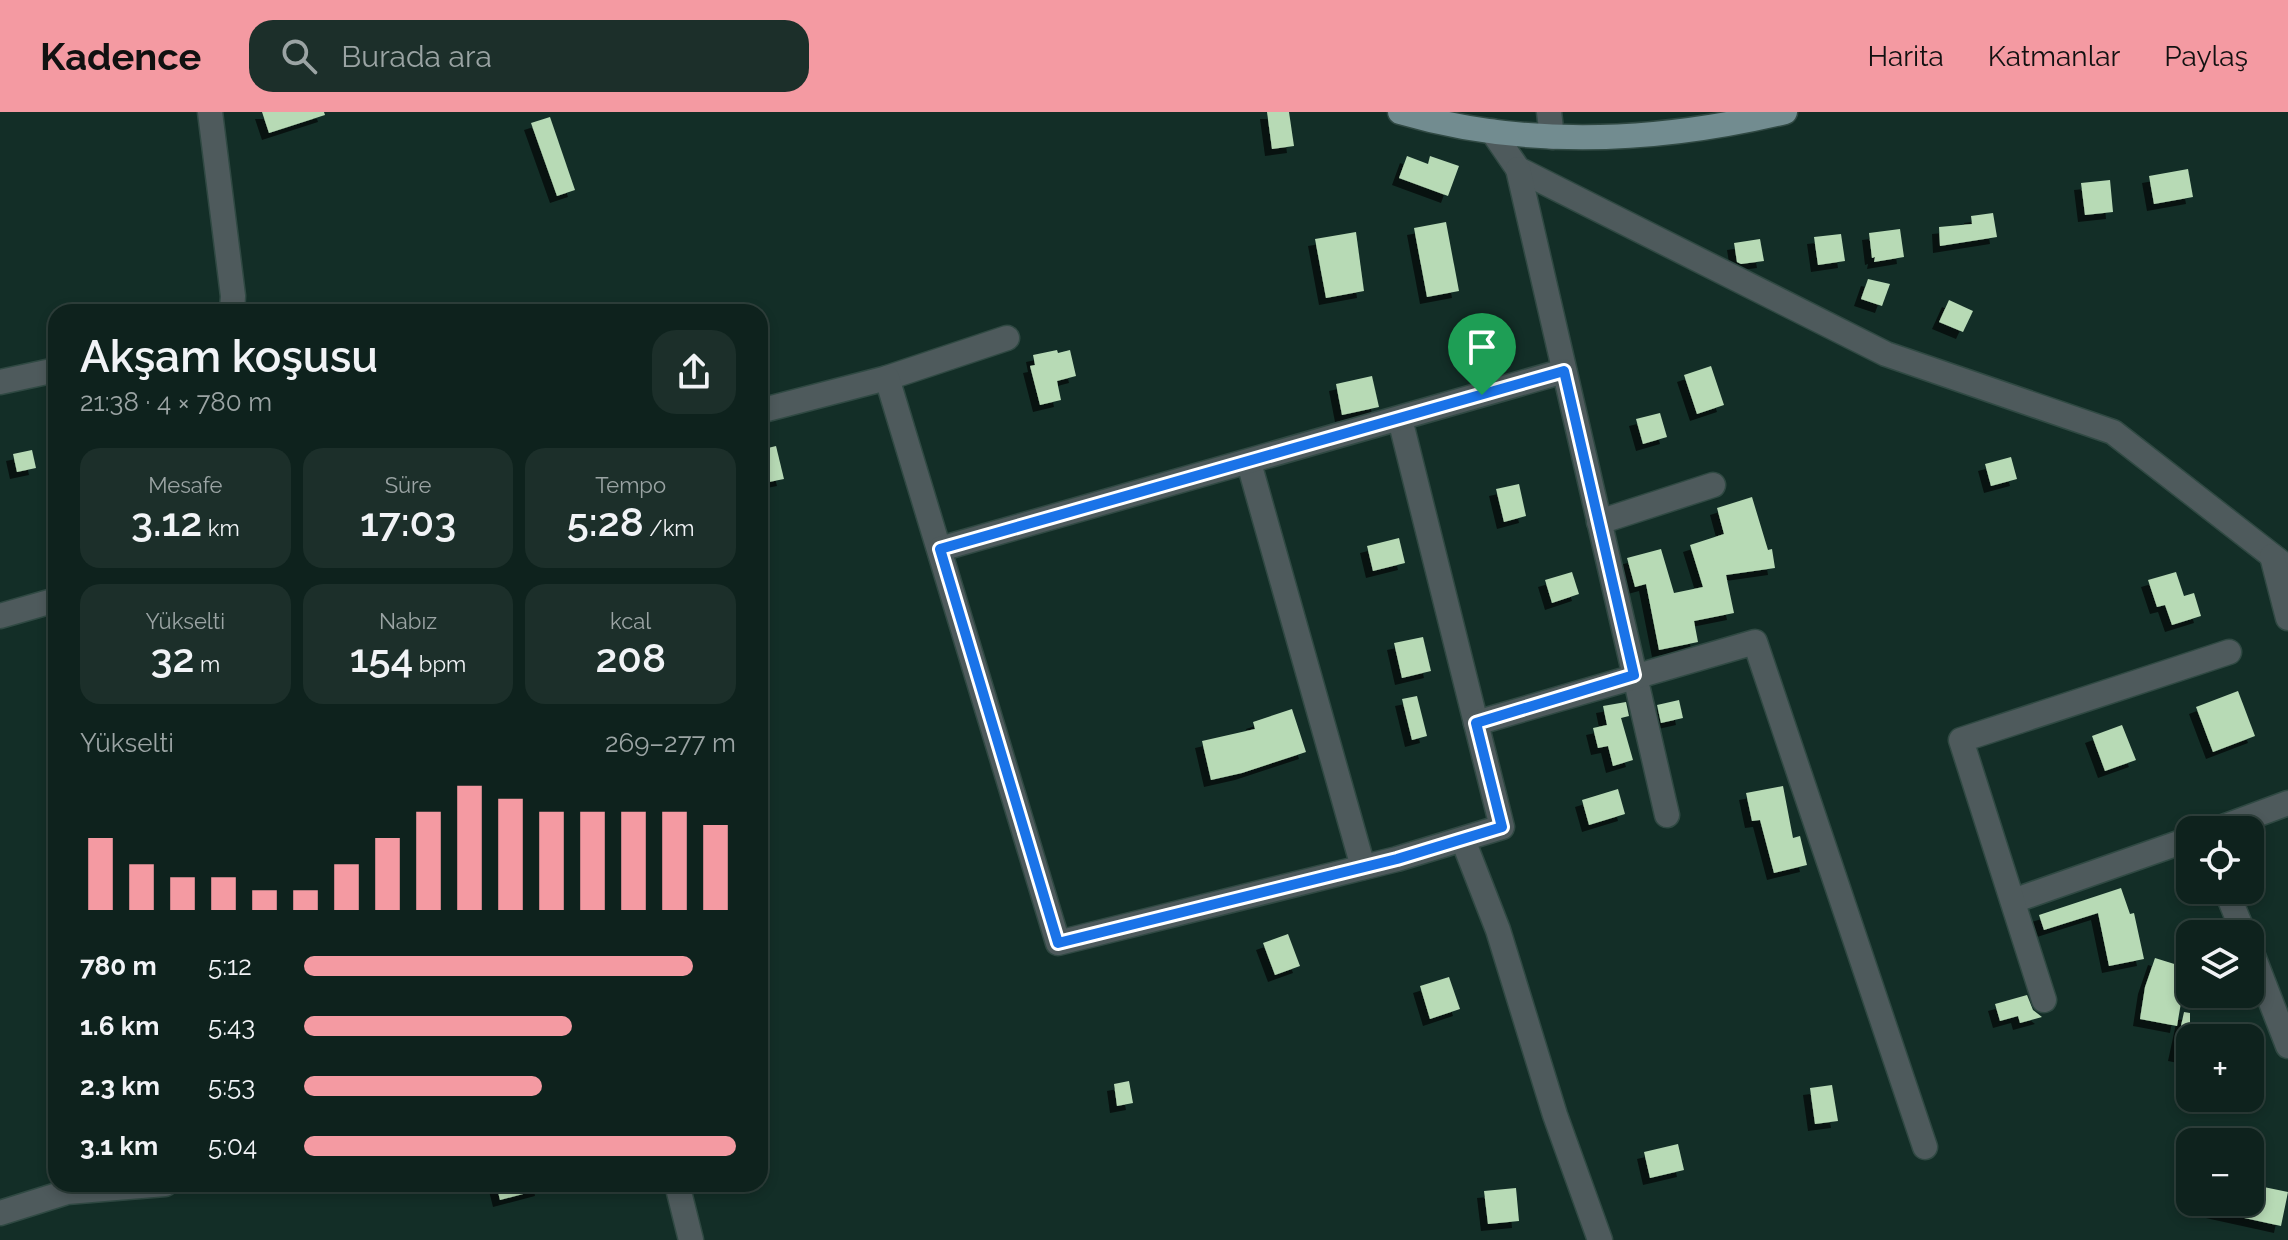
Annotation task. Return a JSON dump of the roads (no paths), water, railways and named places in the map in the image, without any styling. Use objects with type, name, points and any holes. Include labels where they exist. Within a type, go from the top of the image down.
[{"type":"main road","points":[[1400,112],[1492,131],[1552,137],[1661,135],[1736,124],[1785,112]]},
{"type":"street","points":[[210,112],[232,304]]},
{"type":"street","points":[[1549,112],[1552,137]]},
{"type":"street","points":[[1492,131],[1518,169],[1667,815]]},
{"type":"street","points":[[1518,169],[1886,354],[2113,432],[2280,562],[2288,618]]},
{"type":"street","points":[[768,409],[887,378],[1007,338]]},
{"type":"street","points":[[940,549],[1564,371]]},
{"type":"street","points":[[0,382],[48,372]]},
{"type":"street","points":[[887,378],[1058,943],[1363,867],[1502,827],[1400,419]]},
{"type":"street","points":[[1249,463],[1363,867]]},
{"type":"street","points":[[1599,522],[1713,485]]},
{"type":"street","points":[[0,616],[48,602]]},
{"type":"street","points":[[1476,723],[1755,642],[1925,1147]]},
{"type":"street","points":[[2044,1000],[1961,740],[2229,652]]},
{"type":"street","points":[[2253,816],[2288,803]]},
{"type":"street","points":[[1463,840],[1498,930],[1555,1115],[1600,1240]]},
{"type":"street","points":[[2013,901],[2176,844]]},
{"type":"street","points":[[2264,984],[2288,1046]]},
{"type":"street","points":[[0,1213],[67,1192]]},
{"type":"street","points":[[679,1192],[691,1240]]}]
